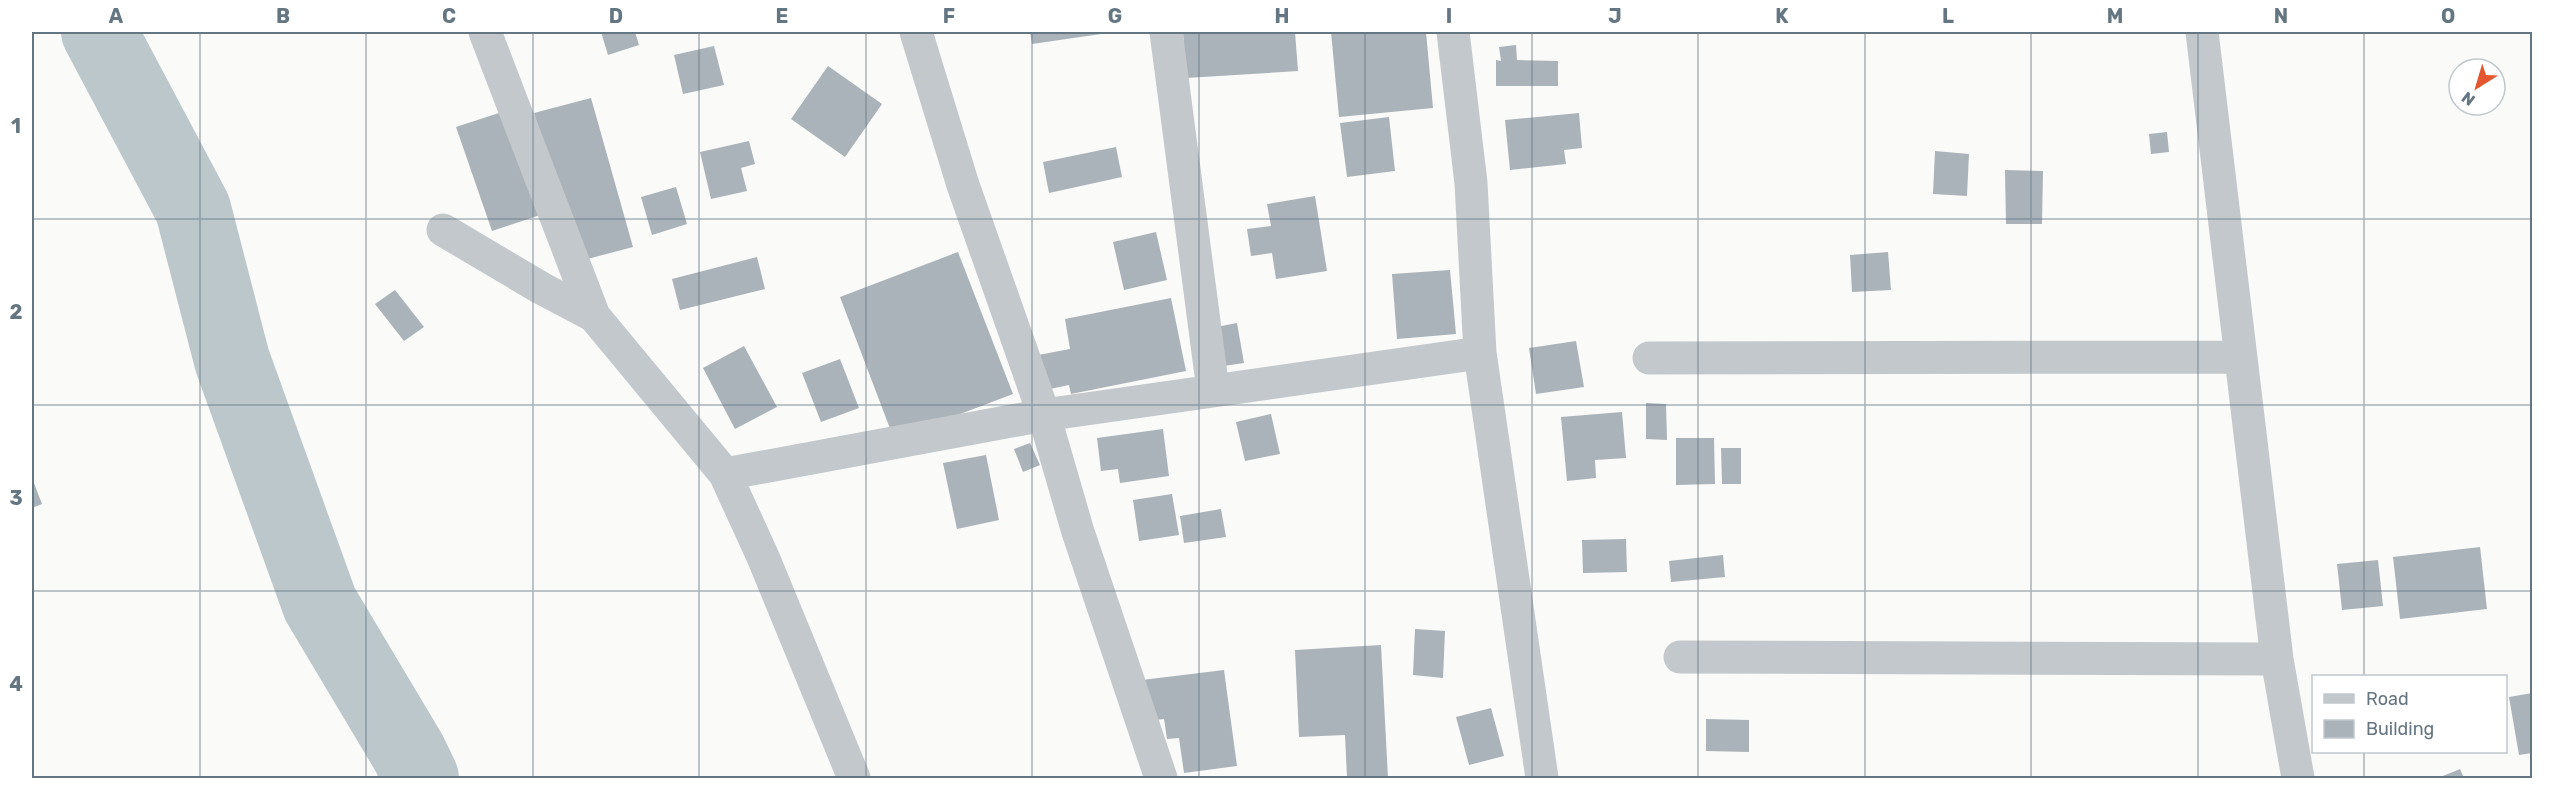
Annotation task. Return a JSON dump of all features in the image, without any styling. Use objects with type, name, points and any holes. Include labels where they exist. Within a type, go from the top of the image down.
[{"type":"street","points":[[485,32],[594,316],[725,474],[768,568],[854,778]]},
{"type":"street","points":[[916,32],[963,185],[1044,415],[1078,532],[1161,778]]},
{"type":"street","points":[[1166,32],[1213,390]]},
{"type":"street","points":[[1453,32],[1471,183],[1480,353],[1542,778]]},
{"type":"street","points":[[2202,32],[2277,659],[2298,778]]},
{"type":"street","points":[[443,230],[541,288],[594,316]]},
{"type":"street","points":[[725,474],[1044,415],[1480,353]]},
{"type":"street","points":[[1649,358],[2240,357]]},
{"type":"street","points":[[1680,657],[2277,659]]},
{"type":"building","points":[[601,32],[635,32],[639,45],[608,55]]},
{"type":"building","points":[[1030,32],[1108,32],[1108,33],[1032,44]]},
{"type":"building","points":[[1183,32],[1295,32],[1298,71],[1186,78]]},
{"type":"building","points":[[1331,32],[1426,32],[1433,108],[1339,117]]},
{"type":"building","points":[[1516,45],[1517,60],[1558,61],[1558,86],[1496,86],[1496,60],[1501,61],[1499,47]]},
{"type":"building","points":[[714,46],[724,85],[683,94],[674,55]]},
{"type":"building","points":[[828,66],[882,104],[845,157],[791,119]]},
{"type":"building","points":[[591,98],[633,247],[576,262],[534,113]]},
{"type":"building","points":[[508,110],[543,214],[492,231],[456,127]]},
{"type":"building","points":[[1579,113],[1582,148],[1564,150],[1566,164],[1510,170],[1505,120]]},
{"type":"building","points":[[1389,117],[1395,171],[1347,177],[1340,123]]},
{"type":"building","points":[[2167,132],[2169,152],[2151,154],[2149,134]]},
{"type":"building","points":[[749,141],[755,164],[741,168],[747,191],[711,199],[700,152]]},
{"type":"building","points":[[1116,147],[1122,177],[1049,193],[1043,162]]},
{"type":"building","points":[[1935,151],[1969,154],[1967,196],[1933,194]]},
{"type":"building","points":[[2005,170],[2043,171],[2042,224],[2006,224]]},
{"type":"building","points":[[676,187],[687,224],[652,235],[641,197]]},
{"type":"building","points":[[1315,196],[1327,271],[1276,279],[1272,253],[1251,256],[1247,229],[1271,226],[1267,204]]},
{"type":"building","points":[[1156,232],[1167,280],[1124,290],[1113,242]]},
{"type":"building","points":[[958,252],[1013,394],[894,439],[840,297]]},
{"type":"building","points":[[1888,252],[1891,290],[1852,292],[1850,255]]},
{"type":"building","points":[[757,257],[765,289],[680,310],[672,279]]},
{"type":"building","points":[[1450,270],[1456,334],[1397,339],[1392,274]]},
{"type":"building","points":[[395,290],[424,327],[404,341],[375,304]]},
{"type":"building","points":[[1171,298],[1186,371],[1071,394],[1069,385],[1040,391],[1033,356],[1070,349],[1065,319]]},
{"type":"building","points":[[1237,323],[1244,363],[1217,367],[1211,328]]},
{"type":"building","points":[[1576,341],[1584,387],[1536,394],[1529,348]]},
{"type":"building","points":[[744,346],[777,407],[735,429],[703,368]]},
{"type":"building","points":[[840,359],[859,408],[821,422],[802,373]]},
{"type":"building","points":[[1646,403],[1666,404],[1667,440],[1646,439]]},
{"type":"building","points":[[1622,412],[1626,458],[1595,460],[1596,478],[1567,481],[1561,417]]},
{"type":"building","points":[[1271,414],[1280,454],[1245,461],[1236,422]]},
{"type":"building","points":[[1163,429],[1169,476],[1120,483],[1118,469],[1101,471],[1097,438]]},
{"type":"building","points":[[1676,438],[1714,438],[1715,484],[1676,485]]},
{"type":"building","points":[[1030,443],[1040,465],[1023,472],[1014,449]]},
{"type":"building","points":[[1721,448],[1741,448],[1741,484],[1722,484]]},
{"type":"building","points":[[986,455],[999,520],[957,529],[943,463]]},
{"type":"building","points":[[32,478],[42,504],[32,508]]},
{"type":"building","points":[[1172,494],[1179,535],[1139,541],[1133,500]]},
{"type":"building","points":[[1221,509],[1226,537],[1184,543],[1180,516]]},
{"type":"building","points":[[1626,539],[1627,572],[1583,573],[1582,540]]},
{"type":"building","points":[[2480,547],[2487,609],[2400,619],[2393,557]]},
{"type":"building","points":[[1723,555],[1725,577],[1671,582],[1669,561]]},
{"type":"building","points":[[2378,560],[2383,606],[2342,610],[2337,564]]},
{"type":"building","points":[[1415,629],[1445,631],[1443,678],[1413,675]]},
{"type":"building","points":[[1381,645],[1388,778],[1347,778],[1345,735],[1299,737],[1295,650]]},
{"type":"building","points":[[1224,670],[1237,766],[1184,773],[1179,738],[1167,739],[1164,719],[1148,721],[1142,680]]},
{"type":"building","points":[[2532,693],[2532,753],[2519,755],[2509,697]]},
{"type":"building","points":[[1491,708],[1504,756],[1469,765],[1456,717]]},
{"type":"building","points":[[1706,719],[1749,720],[1749,752],[1706,751]]},
{"type":"building","points":[[2460,769],[2464,778],[2438,778]]},
{"type":"waterway","points":[[99,32],[193,209],[232,360],[320,604],[409,753],[421,778]]}]
